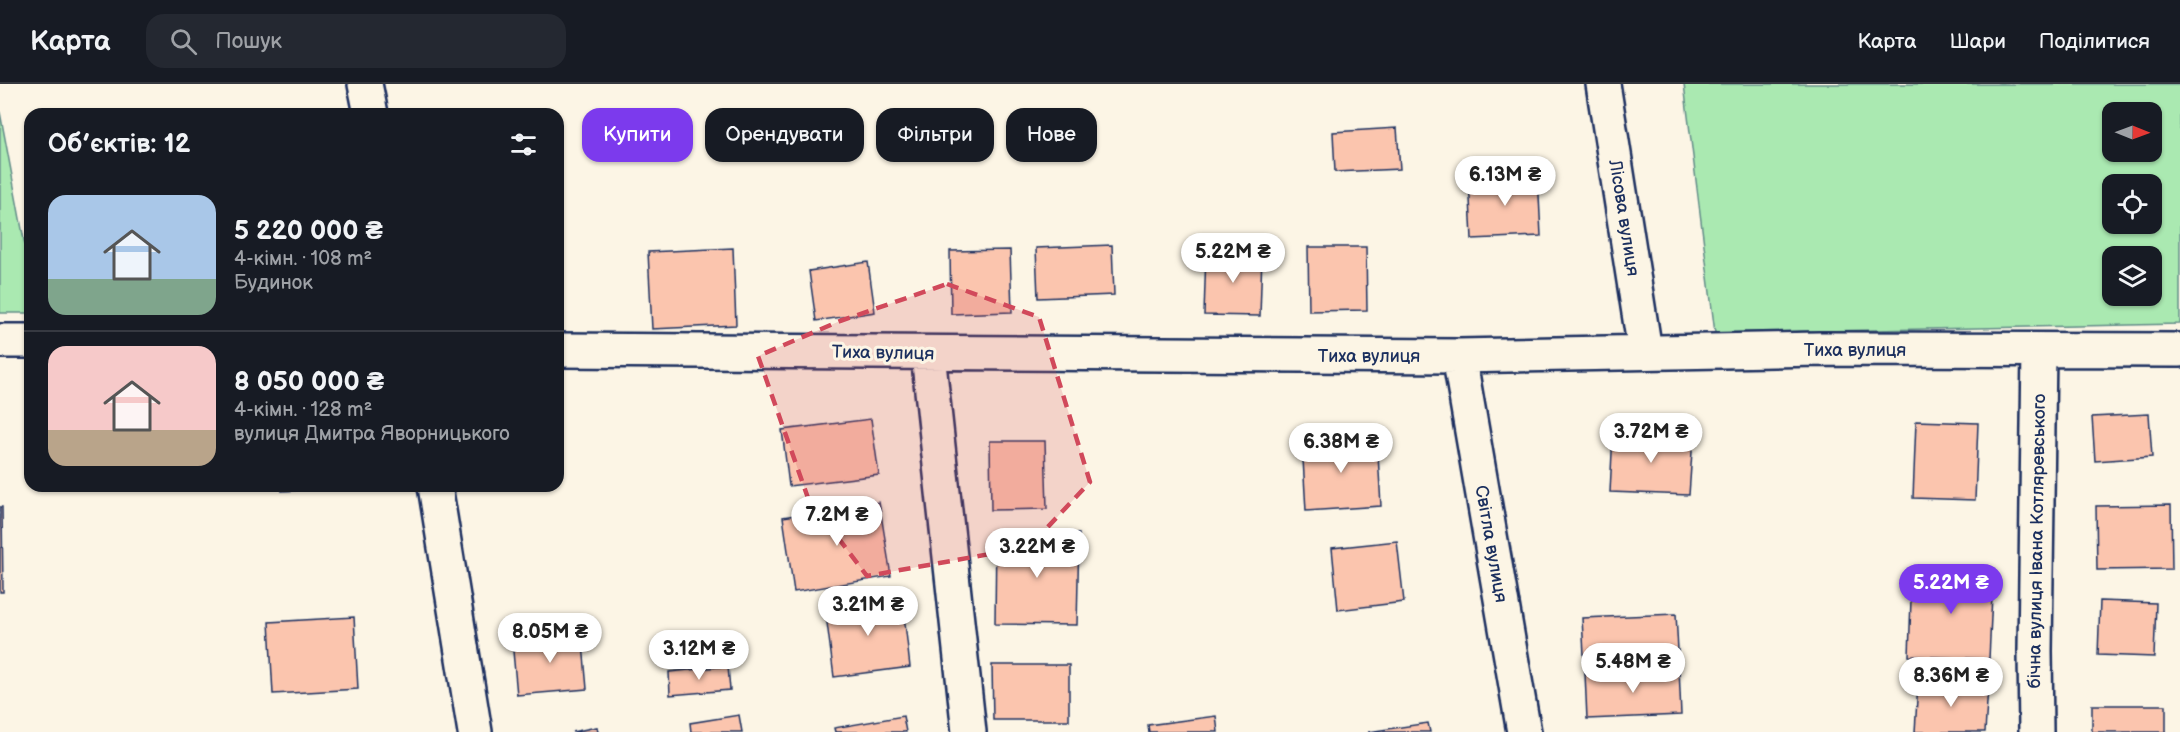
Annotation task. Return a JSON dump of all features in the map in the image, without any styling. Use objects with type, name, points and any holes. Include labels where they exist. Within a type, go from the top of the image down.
[{"type":"street","points":[[365,84],[370,108]]},
{"type":"street","name":"Лісова вулиця","points":[[1604,84],[1645,351]]},
{"type":"street","points":[[0,340],[24,341]]},
{"type":"street","name":"Тиха вулиця","points":[[564,350],[1459,356],[1645,351],[2180,350]]},
{"type":"street","name":"бічна вулиця Івана Котляревського","points":[[2036,732],[2039,350]]},
{"type":"street","points":[[928,354],[969,732]]},
{"type":"street","name":"Світла вулиця","points":[[1459,356],[1524,732]]},
{"type":"street","points":[[436,492],[475,732]]},
{"type":"highlighted area","points":[[947,284],[1039,317],[1090,482],[1029,547],[867,576],[808,498],[758,356],[840,321]]},
{"type":"green space","points":[[1684,84],[2180,84],[2180,324],[1715,333]]},
{"type":"green space","points":[[0,112],[24,240],[24,313],[0,313]]},
{"type":"building","points":[[1397,128],[1400,169],[1335,172],[1333,132]]},
{"type":"building","points":[[1538,175],[1541,236],[1472,239],[1469,178]]},
{"type":"building","points":[[1112,245],[1114,295],[1038,298],[1036,248]]},
{"type":"building","points":[[1308,247],[1366,247],[1367,310],[1309,311]]},
{"type":"building","points":[[733,248],[736,325],[652,329],[648,252]]},
{"type":"building","points":[[1010,250],[1012,312],[951,314],[950,251]]},
{"type":"building","points":[[1206,252],[1262,254],[1260,316],[1204,315]]},
{"type":"building","points":[[868,262],[875,312],[816,321],[809,271]]},
{"type":"building","points":[[2149,414],[2152,457],[2095,461],[2092,417]]},
{"type":"building","points":[[871,419],[879,475],[789,486],[782,430]]},
{"type":"building","points":[[1916,421],[1978,423],[1975,500],[1913,498]]},
{"type":"building","points":[[1613,433],[1693,437],[1689,495],[1610,492]]},
{"type":"building","points":[[1377,437],[1381,506],[1306,511],[1302,441]]},
{"type":"building","points":[[990,441],[1045,441],[1047,509],[991,510]]},
{"type":"building","points":[[879,502],[891,576],[794,592],[783,517]]},
{"type":"building","points":[[2171,505],[2172,569],[2097,570],[2096,506]]},
{"type":"building","points":[[0,507],[2,507],[3,592],[0,592]]},
{"type":"building","points":[[996,533],[1079,534],[1077,625],[995,624]]},
{"type":"building","points":[[1397,541],[1404,602],[1338,610],[1332,548]]},
{"type":"building","points":[[1912,571],[1993,574],[1989,659],[1909,656]]},
{"type":"building","points":[[902,597],[910,667],[834,677],[825,607]]},
{"type":"building","points":[[2100,601],[2156,603],[2154,657],[2098,655]]},
{"type":"building","points":[[1676,614],[1679,668],[1585,673],[1582,618]]},
{"type":"building","points":[[354,617],[358,689],[273,694],[269,622]]},
{"type":"building","points":[[582,633],[587,689],[517,695],[512,640]]},
{"type":"building","points":[[992,665],[1069,665],[1069,720],[993,720]]},
{"type":"building","points":[[728,666],[730,690],[670,695],[669,672]]},
{"type":"building","points":[[1679,668],[1681,715],[1587,719],[1585,673]]},
{"type":"building","points":[[1918,683],[1988,687],[1985,732],[1915,732]]},
{"type":"building","points":[[2092,705],[2166,705],[2166,732],[2092,732]]},
{"type":"building","points":[[739,715],[742,732],[691,732],[690,723]]},
{"type":"building","points":[[903,716],[906,732],[835,732],[834,728]]},
{"type":"building","points":[[1216,716],[1218,732],[1149,732],[1148,725]]},
{"type":"building","points":[[1428,723],[1430,732],[1368,732]]},
{"type":"building","points":[[597,727],[598,732],[572,732]]}]
